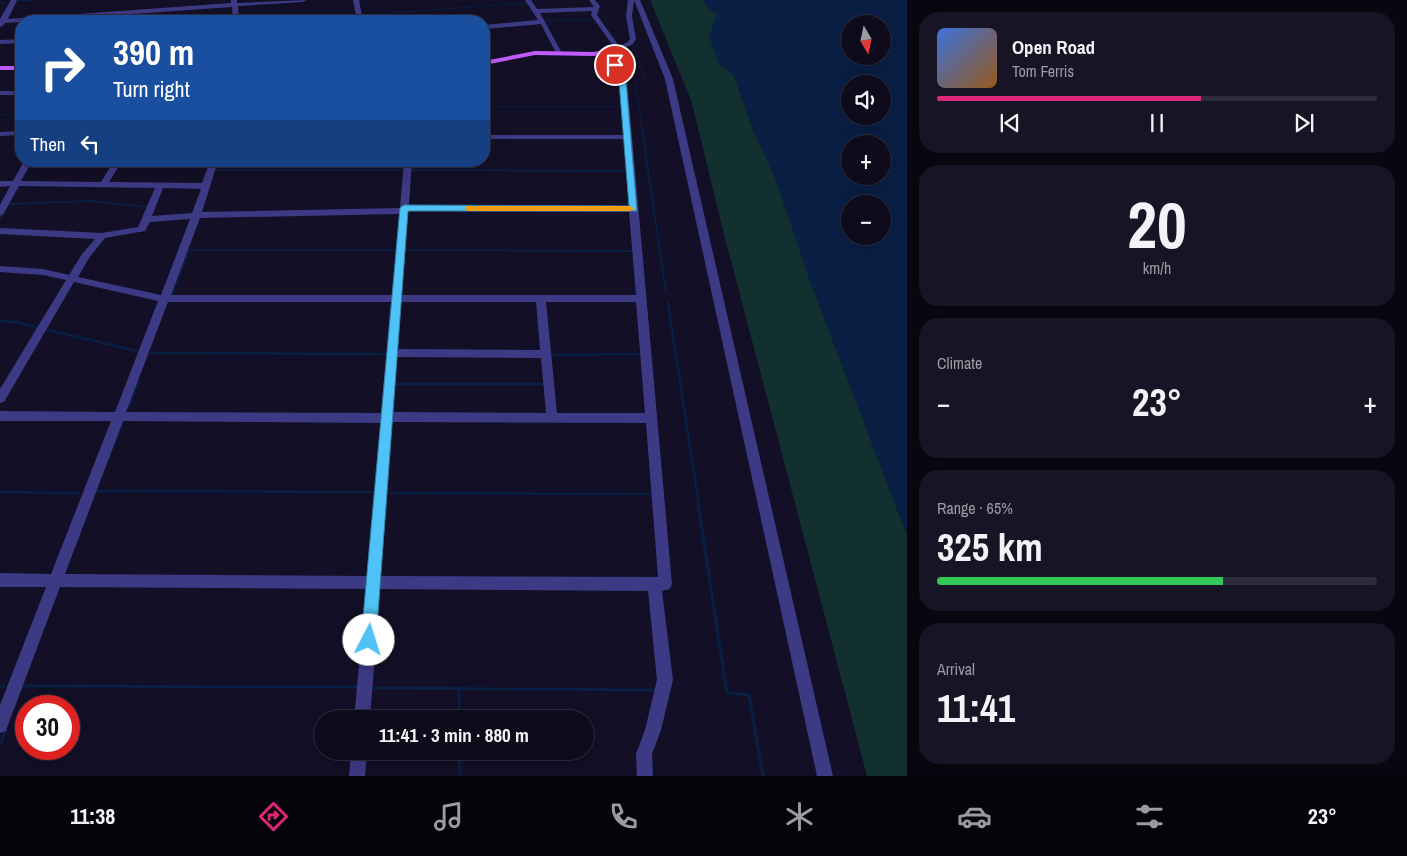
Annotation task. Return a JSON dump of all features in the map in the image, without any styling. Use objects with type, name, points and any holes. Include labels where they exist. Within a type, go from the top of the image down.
[{"type":"main road","points":[[490,62],[535,53],[610,52],[618,49]]},
{"type":"main road","points":[[0,68],[15,68]]},
{"type":"street","points":[[1,23],[14,0]]},
{"type":"street","points":[[90,15],[235,2],[303,0]]},
{"type":"street","points":[[356,0],[359,15]]},
{"type":"street","points":[[528,0],[543,22],[559,53]]},
{"type":"street","points":[[592,0],[597,6],[594,15],[618,49],[631,43],[633,39],[629,16],[631,0]]},
{"type":"street","points":[[638,0],[647,28],[669,79],[825,776]]},
{"type":"street","points":[[235,2],[236,15]]},
{"type":"street","points":[[535,11],[596,8]]},
{"type":"street","points":[[1,23],[15,22]]},
{"type":"street","points":[[490,26],[543,22]]},
{"type":"street","points":[[0,42],[15,41]]},
{"type":"street","points":[[0,580],[665,584],[622,81],[610,52]]},
{"type":"street","points":[[0,93],[15,92]]},
{"type":"street","points":[[0,134],[15,133]]},
{"type":"street","points":[[490,137],[627,137]]},
{"type":"street","points":[[0,213],[25,167]]},
{"type":"street","points":[[104,183],[114,167]]},
{"type":"street","points":[[0,725],[196,215],[212,167]]},
{"type":"street","points":[[363,710],[407,167]]},
{"type":"street","points":[[0,184],[104,183],[206,186]]},
{"type":"street","points":[[0,231],[102,236],[139,230],[142,229],[147,219],[160,186]]},
{"type":"street","points":[[147,219],[196,215],[403,210],[633,209]]},
{"type":"street","points":[[0,399],[85,256],[102,236]]},
{"type":"street","points":[[0,269],[43,272],[164,298],[641,299]]},
{"type":"street","points":[[541,299],[552,418]]},
{"type":"street","points":[[392,354],[546,354]]},
{"type":"street","points":[[0,416],[117,418],[651,418]]},
{"type":"street","points":[[645,776],[644,754],[655,722],[665,680],[657,599],[652,584]]},
{"type":"street","points":[[357,776],[358,760]]},
{"type":"green space","points":[[650,0],[703,0],[709,10],[718,13],[719,64],[734,75],[753,130],[775,177],[812,286],[907,535],[907,776],[867,776],[726,242],[691,100]]},
{"type":"water","points":[[703,0],[907,0],[907,535],[812,286],[775,177],[753,130],[734,75],[719,64],[709,36],[718,13],[709,10]]},
{"type":"waterway","points":[[17,1],[36,0]]},
{"type":"waterway","points":[[0,2],[9,3]]},
{"type":"waterway","points":[[360,15],[527,3]]},
{"type":"waterway","points":[[545,21],[593,19]]},
{"type":"waterway","points":[[633,46],[644,77],[643,80],[635,80],[642,129]]},
{"type":"waterway","points":[[614,69],[619,81]]},
{"type":"waterway","points":[[490,107],[621,107]]},
{"type":"waterway","points":[[0,115],[15,114]]},
{"type":"waterway","points":[[642,128],[666,293]]},
{"type":"waterway","points":[[219,170],[404,170]]},
{"type":"waterway","points":[[410,170],[626,171]]},
{"type":"waterway","points":[[8,204],[91,201],[146,207]]},
{"type":"waterway","points":[[0,219],[4,211]]},
{"type":"waterway","points":[[172,294],[190,250],[397,250]]},
{"type":"waterway","points":[[403,250],[632,251]]},
{"type":"waterway","points":[[668,303],[699,506]]},
{"type":"waterway","points":[[0,321],[16,322],[38,328]]},
{"type":"waterway","points":[[45,329],[136,351]]},
{"type":"waterway","points":[[151,353],[388,354]]},
{"type":"waterway","points":[[550,355],[639,354]]},
{"type":"waterway","points":[[128,408],[138,382]]},
{"type":"waterway","points":[[394,384],[546,384]]},
{"type":"waterway","points":[[107,462],[122,424]]},
{"type":"waterway","points":[[96,491],[376,492]]},
{"type":"waterway","points":[[0,492],[79,493]]},
{"type":"waterway","points":[[390,493],[649,494]]},
{"type":"waterway","points":[[698,504],[727,693],[749,695],[763,776]]},
{"type":"waterway","points":[[22,686],[356,687]]},
{"type":"waterway","points":[[371,688],[459,689]]},
{"type":"waterway","points":[[459,689],[655,690]]},
{"type":"waterway","points":[[459,689],[459,710]]},
{"type":"waterway","points":[[0,745],[6,730]]},
{"type":"waterway","points":[[459,760],[460,776]]},
{"type":"slow traffic","points":[[469,208],[630,209]]},
{"type":"route","points":[[369,640],[404,208],[633,209],[622,81],[615,65]]}]
